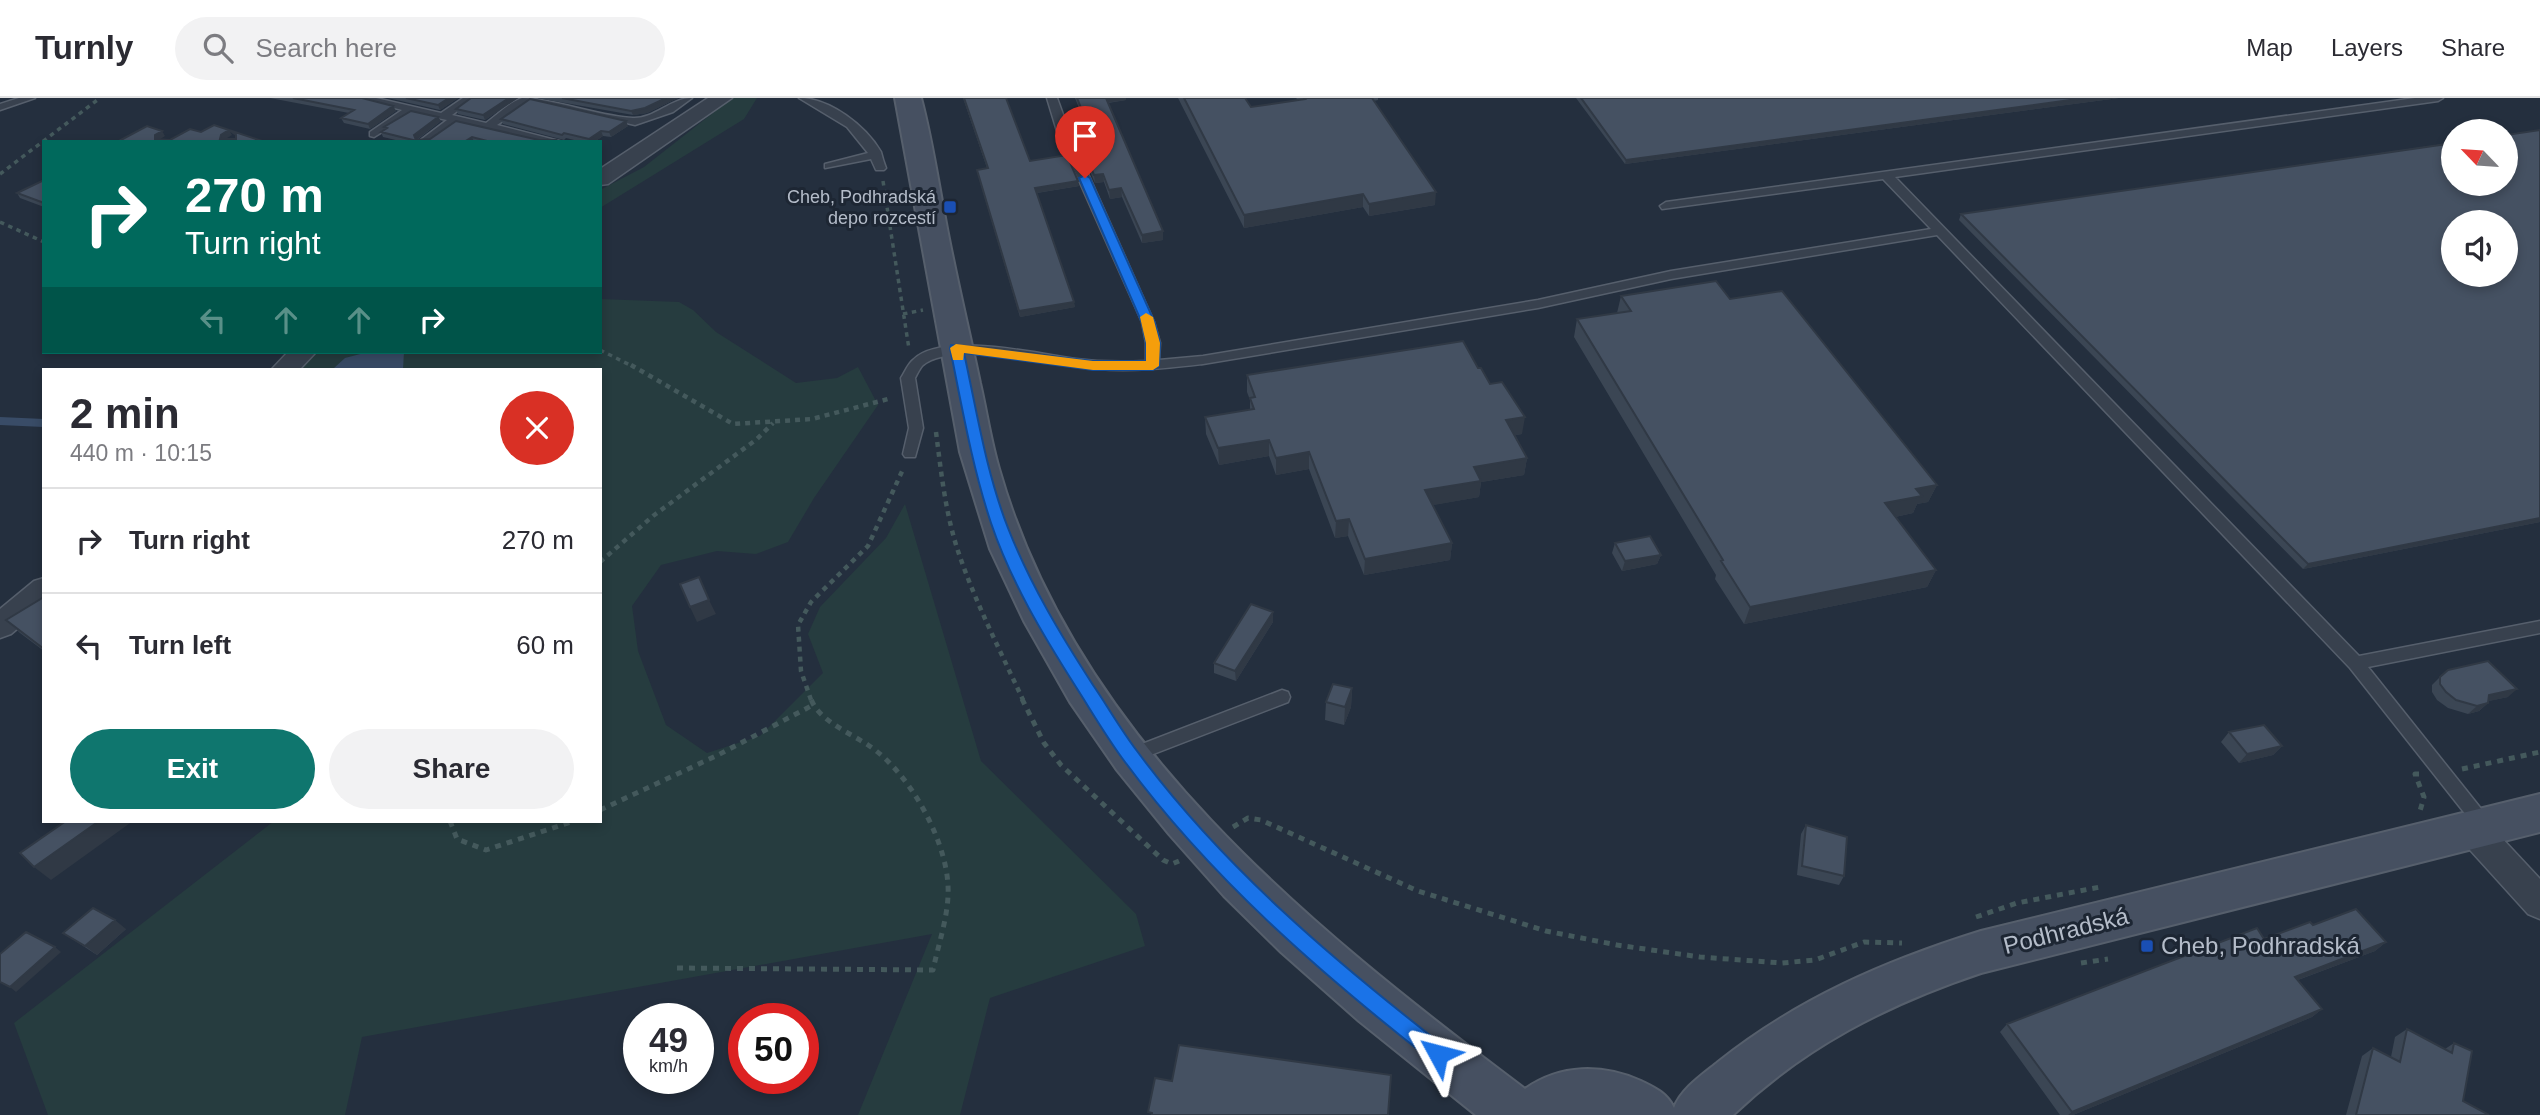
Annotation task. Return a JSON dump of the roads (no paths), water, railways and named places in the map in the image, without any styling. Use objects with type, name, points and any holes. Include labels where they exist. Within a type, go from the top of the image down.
[{"type":"main road","points":[[908,98],[982,472],[999,525],[1047,628],[1130,756],[1259,902],[1355,989],[1517,1115]]},
{"type":"main road","name":"Podhradská","points":[[1696,1115],[1736,1076],[1794,1034],[1862,996],[1930,968],[1981,952],[2540,813]]},
{"type":"main road","points":[[1534,1115],[1554,1100],[1588,1092],[1626,1100],[1651,1115]]},
{"type":"street","points":[[602,178],[722,98]]},
{"type":"street","points":[[286,368],[301,354]]},
{"type":"street","points":[[0,626],[42,591]]},
{"type":"street","points":[[2479,829],[2540,903]]},
{"type":"lane","points":[[0,107],[30,98]]},
{"type":"lane","points":[[362,98],[550,140]]},
{"type":"lane","points":[[445,115],[470,98]]},
{"type":"lane","points":[[490,125],[531,98],[635,122],[669,110],[687,98]]},
{"type":"lane","points":[[804,98],[834,113],[864,134],[880,167]]},
{"type":"lane","points":[[1052,98],[1148,323],[1153,343],[1153,366]]},
{"type":"lane","points":[[1666,206],[2438,98]]},
{"type":"lane","points":[[374,134],[413,108]]},
{"type":"lane","points":[[426,140],[458,118]]},
{"type":"lane","points":[[829,166],[876,154]]},
{"type":"lane","points":[[1886,175],[2356,663],[2441,772],[2479,829]]},
{"type":"lane","points":[[910,454],[916,428],[908,378],[916,362],[956,348],[1093,365],[1153,366],[1538,304],[1671,275],[1941,231]]},
{"type":"lane","points":[[2356,663],[2540,627]]},
{"type":"lane","points":[[1130,756],[1282,697]]},
{"type":"water","points":[[360,354],[404,354],[403,368],[334,368],[345,358]]},
{"type":"waterway","points":[[0,421],[42,423]]},
{"type":"place","name":"Cheb, Podhradská depo rozcestí","points":[[950,207]]},
{"type":"place","name":"Cheb, Podhradská","points":[[2147,946]]}]
